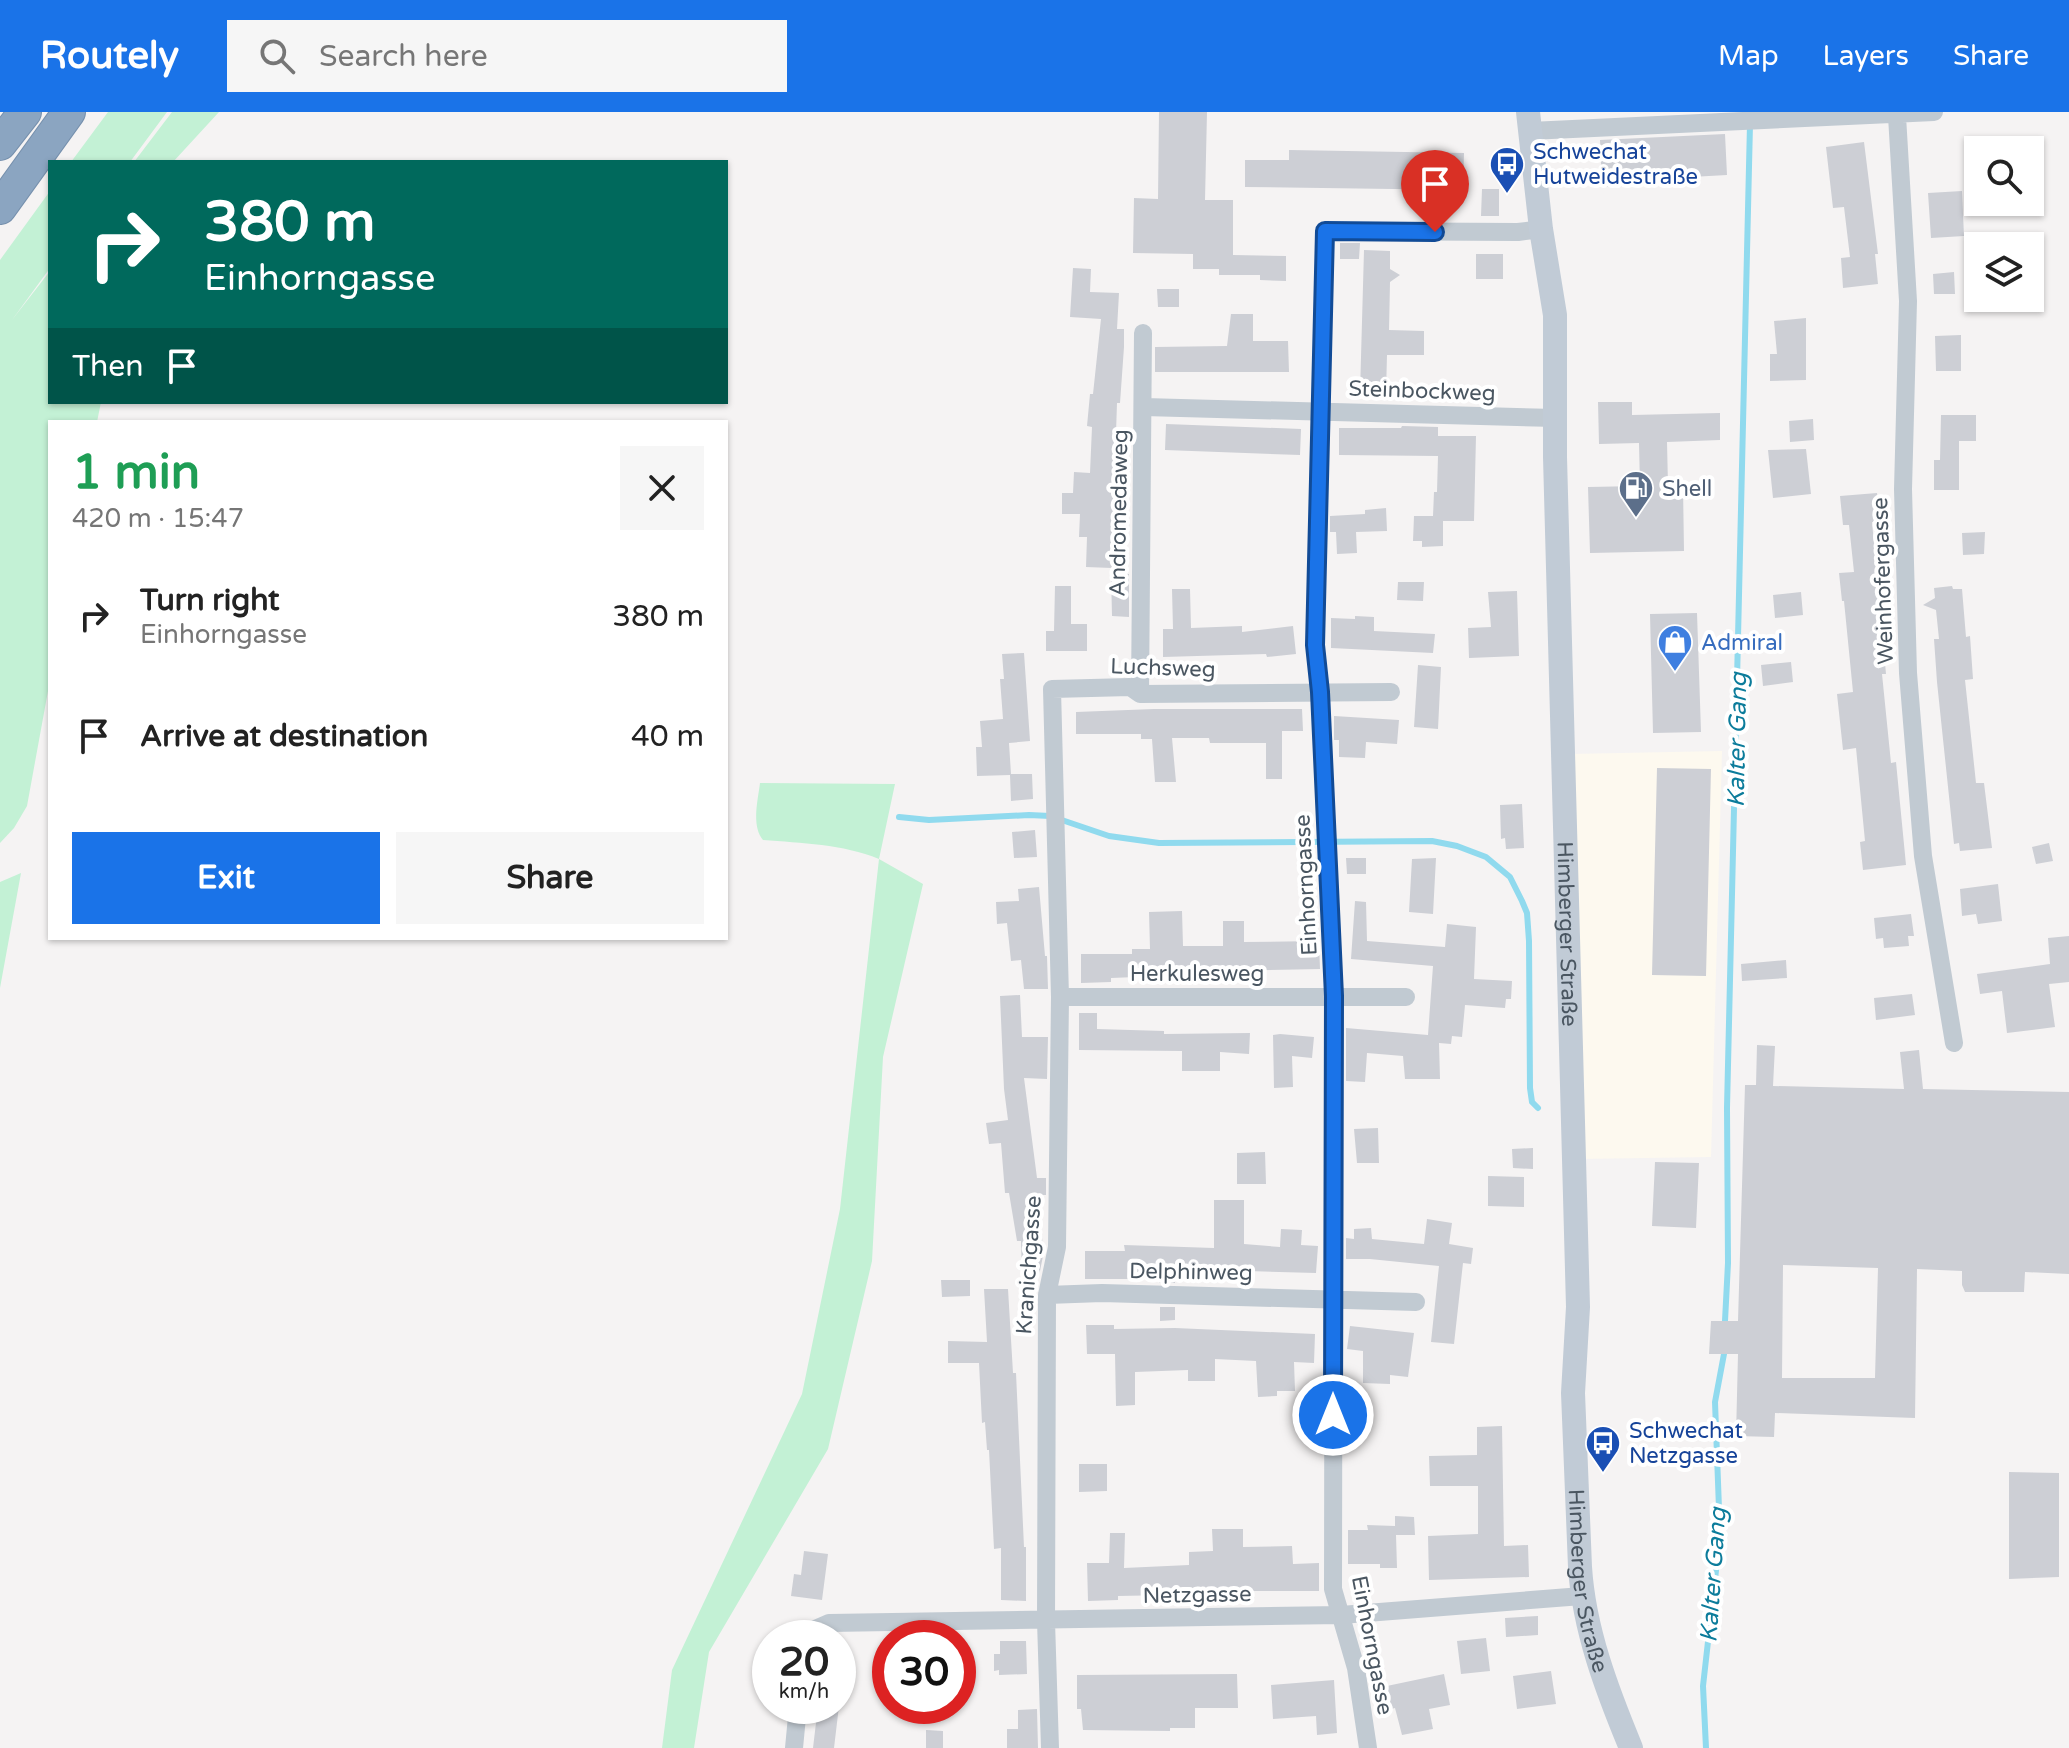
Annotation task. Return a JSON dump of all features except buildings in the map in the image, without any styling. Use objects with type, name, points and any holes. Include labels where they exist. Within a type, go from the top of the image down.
[{"type":"highway","points":[[0,144],[25,112]]},
{"type":"highway","points":[[0,208],[69,112]]},
{"type":"main road","name":"Himberger Straße","points":[[1529,122],[1555,315],[1578,1307],[1573,1393],[1582,1596],[1596,1653],[1631,1748]]},
{"type":"street","points":[[1529,122],[1733,123],[1934,112]]},
{"type":"street","name":"Weinhofergasse","points":[[1897,116],[1908,301],[1903,489],[1908,673],[1923,856],[1954,1043]]},
{"type":"street","name":"Einhorngasse","points":[[1368,1748],[1356,1668],[1333,1589],[1334,996],[1320,692],[1315,645],[1325,231],[1518,232],[1541,229]]},
{"type":"street","name":"Andromedaweg","points":[[1140,694],[1143,333]]},
{"type":"street","name":"Steinbockweg","points":[[1144,407],[1556,418]]},
{"type":"street","name":"Luchsweg","points":[[1052,689],[1130,687],[1140,694],[1391,692]]},
{"type":"street","name":"Kranichgasse","points":[[1050,1748],[1046,1621],[1047,1295],[1057,1247],[1060,997],[1052,689]]},
{"type":"street","name":"Herkulesweg","points":[[1060,997],[1406,997]]},
{"type":"street","name":"Delphinweg","points":[[1047,1295],[1102,1293],[1416,1302]]},
{"type":"street","name":"Netzgasse","points":[[856,1623],[1341,1615],[1582,1596]]},
{"type":"street","points":[[794,1748],[796,1724]]},
{"type":"shaded area","points":[[1722,751],[1711,1157],[1578,1159],[1570,754]]},
{"type":"green space","points":[[108,112],[167,112],[131,160],[72,160]]},
{"type":"green space","points":[[172,112],[219,112],[175,160],[136,160]]},
{"type":"green space","points":[[48,194],[48,271],[12,320],[48,274],[48,404],[101,404],[97,420],[48,420],[48,691],[27,806],[14,828],[0,843],[0,260]]},
{"type":"green space","points":[[760,783],[895,784],[879,859],[836,847],[763,840],[756,820]]},
{"type":"green space","points":[[879,859],[923,884],[883,1057],[872,1261],[828,1449],[709,1652],[694,1748],[662,1748],[672,1670],[802,1394],[840,1209]]},
{"type":"green space","points":[[21,873],[0,988],[0,882]]},
{"type":"waterway","name":"Kalter Gang","points":[[1725,1321],[1728,1263],[1727,1108],[1750,124]]},
{"type":"waterway","points":[[899,817],[929,820],[1050,816],[1109,836],[1159,843],[1432,841],[1486,857],[1510,877],[1527,913],[1530,1088],[1532,1102],[1538,1108]]},
{"type":"waterway","name":"Kalter Gang","points":[[1706,1748],[1703,1686],[1720,1535],[1715,1402],[1724,1354]]},
{"type":"place","name":"Schwechat Hutweidestraße","points":[[1507,195]]},
{"type":"place","name":"Shell","points":[[1636,519]]},
{"type":"place","name":"Admiral","points":[[1675,673]]},
{"type":"place","name":"Schwechat Netzgasse","points":[[1603,1474]]},
{"type":"route","points":[[1333,1415],[1334,996],[1320,692],[1315,645],[1325,231],[1435,232]]}]
